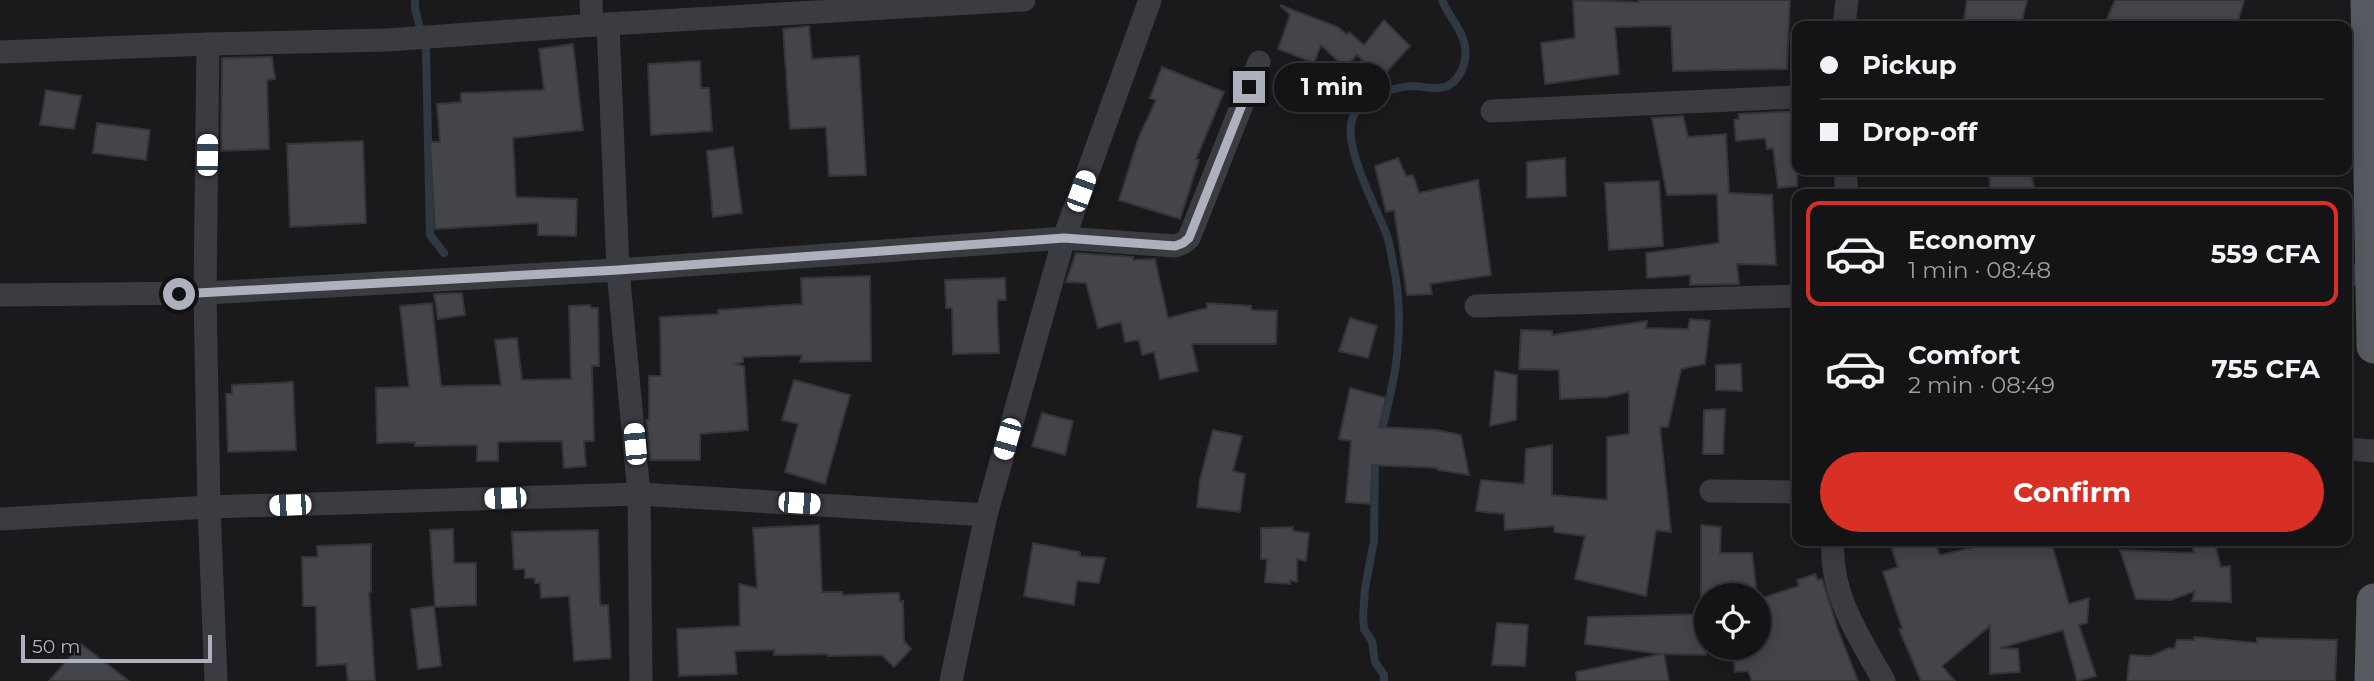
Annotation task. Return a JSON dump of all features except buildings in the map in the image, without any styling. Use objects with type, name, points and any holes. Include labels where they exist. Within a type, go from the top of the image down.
[{"type":"main road","points":[[2368,0],[2373,205],[2359,274],[2374,346]]},
{"type":"main road","points":[[2372,681],[2374,601]]},
{"type":"street","points":[[591,0],[600,24],[618,270],[639,494],[641,681]]},
{"type":"street","points":[[0,52],[387,40],[881,4],[1024,0]]},
{"type":"street","points":[[951,681],[986,515],[1064,238],[1150,0]]},
{"type":"street","points":[[1845,21],[1847,0]]},
{"type":"street","points":[[208,44],[205,293],[216,681]]},
{"type":"street","points":[[0,295],[205,293],[618,270],[1064,238],[1175,246],[1189,238],[1259,62]]},
{"type":"street","points":[[1492,111],[1792,97]]},
{"type":"street","points":[[1476,306],[1792,296]]},
{"type":"street","points":[[2352,449],[2374,451]]},
{"type":"street","points":[[1711,491],[1792,492]]},
{"type":"street","points":[[0,519],[209,507],[639,494],[986,515]]},
{"type":"street","points":[[1833,546],[1837,588],[1852,624],[1884,681]]},
{"type":"waterway","points":[[415,0],[426,50],[430,235],[444,253]]},
{"type":"waterway","points":[[1380,437],[1397,357],[1398,296],[1388,238],[1356,158],[1351,128],[1357,110],[1378,94],[1412,86],[1439,88],[1457,77],[1464,64],[1464,42],[1442,0]]},
{"type":"waterway","points":[[1375,456],[1374,541],[1363,616],[1364,629],[1372,641],[1375,662],[1384,675],[1384,681]]},
{"type":"route","points":[[179,294],[618,270],[1064,238],[1175,246],[1189,238],[1249,87]]}]
